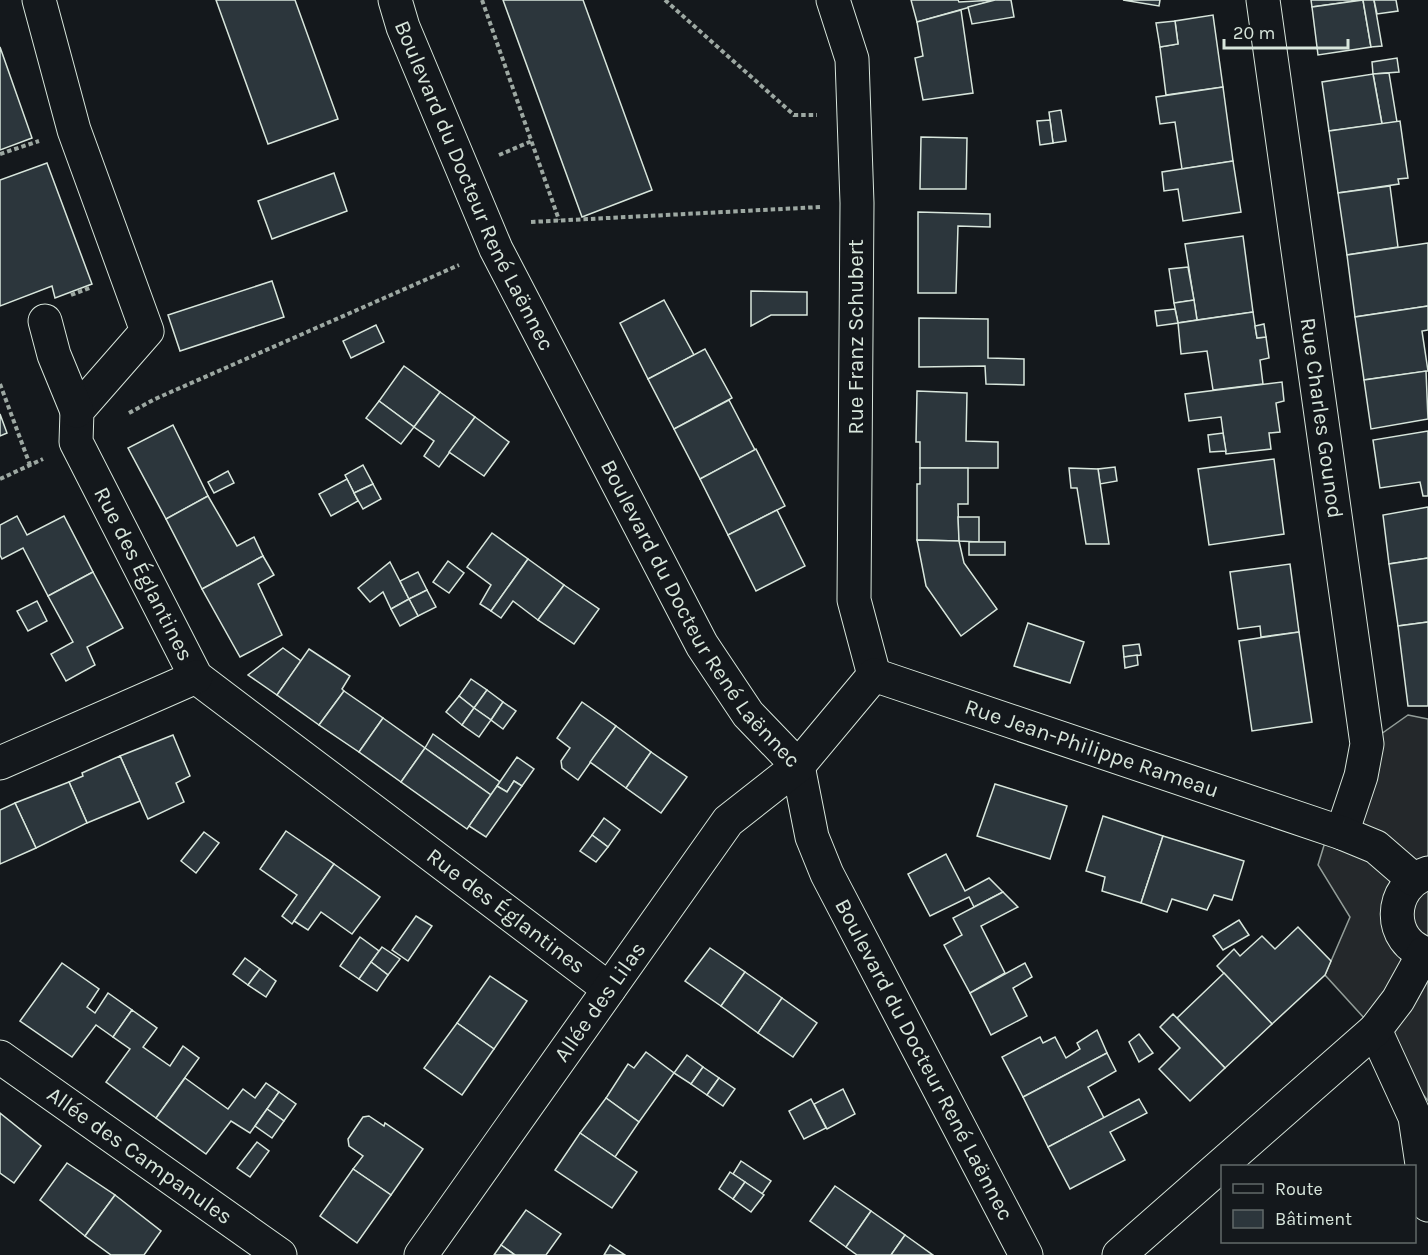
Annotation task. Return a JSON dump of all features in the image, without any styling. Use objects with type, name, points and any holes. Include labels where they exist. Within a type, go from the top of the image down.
[{"type":"street","points":[[39,0],[74,130],[147,331],[77,411],[54,355],[45,321]]},
{"type":"street","name":"Boulevard du Docteur René Laënnec","points":[[395,0],[403,27],[496,249],[702,645],[748,714],[798,766],[812,837],[827,874],[1026,1255]]},
{"type":"street","name":"Rue Franz Schubert","points":[[833,0],[852,59],[856,203],[854,600],[874,675]]},
{"type":"street","name":"Rue Charles Gounod","points":[[1263,0],[1367,744],[1361,776],[1342,833]]},
{"type":"street","name":"Rue des Églantines","points":[[77,411],[76,442],[196,677],[609,989]]},
{"type":"street","points":[[798,766],[874,675]]},
{"type":"street","name":"Rue Jean-Philippe Rameau","points":[[874,675],[1342,833],[1376,847],[1420,876]]},
{"type":"street","points":[[0,763],[196,677]]},
{"type":"street","name":"Allée des Lilas","points":[[421,1255],[728,821],[798,766]]},
{"type":"street","points":[[1221,1165],[1375,1030],[1398,1000],[1426,954],[1413,947],[1398,927],[1398,901],[1404,889],[1420,876]]},
{"type":"street","points":[[1375,1030],[1415,1117],[1428,1205]]},
{"type":"street","name":"Allée des Campanules","points":[[0,1057],[280,1255]]},
{"type":"street","points":[[1119,1255],[1221,1165]]},
{"type":"path","points":[[483,0],[560,220]]},
{"type":"path","points":[[665,0],[794,115],[828,115]]},
{"type":"path","points":[[499,155],[532,141]]},
{"type":"path","points":[[531,222],[827,206]]},
{"type":"path","points":[[127,414],[155,399],[459,266]]},
{"type":"path","points":[[0,384],[30,465]]},
{"type":"path","points":[[0,479],[48,456]]},
{"type":"shaded area","points":[[1408,715],[1428,719],[1428,1101],[1375,1030],[1325,975],[1350,917],[1318,865],[1329,829],[1367,744]]},
{"type":"building","points":[[216,0],[295,0],[338,119],[268,144]]},
{"type":"building","points":[[503,0],[583,0],[652,190],[582,217]]},
{"type":"building","points":[[911,0],[958,0],[959,2],[995,0],[917,22]]},
{"type":"building","points":[[995,0],[1011,0],[1014,17],[972,24],[968,7]]},
{"type":"building","points":[[1123,0],[1160,0],[1159,6]]},
{"type":"building","points":[[1311,0],[1363,0],[1312,7]]},
{"type":"building","points":[[1363,0],[1371,47],[1318,55],[1312,7]]},
{"type":"building","points":[[1363,0],[1374,0],[1382,46],[1371,47]]},
{"type":"building","points":[[1374,0],[1396,0],[1398,11],[1377,14]]},
{"type":"building","points":[[961,10],[973,93],[923,100],[915,58],[923,56],[917,22]]},
{"type":"building","points":[[1213,15],[1223,87],[1166,95],[1160,47],[1178,44],[1175,21]]},
{"type":"building","points":[[1175,21],[1178,44],[1160,47],[1156,23]]},
{"type":"building","points":[[0,47],[32,138],[0,150]]},
{"type":"building","points":[[1397,58],[1399,72],[1373,74],[1372,62]]},
{"type":"building","points":[[1389,73],[1397,122],[1382,124],[1373,74]]},
{"type":"building","points":[[1373,74],[1382,124],[1329,131],[1322,82]]},
{"type":"building","points":[[1223,87],[1233,161],[1182,169],[1175,122],[1160,124],[1156,97]]},
{"type":"building","points":[[1061,110],[1066,141],[1053,143],[1049,112]]},
{"type":"building","points":[[1050,120],[1053,143],[1040,145],[1037,121]]},
{"type":"building","points":[[1400,121],[1408,178],[1398,179],[1399,184],[1338,193],[1329,131]]},
{"type":"building","points":[[921,137],[967,138],[966,189],[920,189]]},
{"type":"building","points":[[1233,161],[1241,212],[1183,221],[1178,189],[1164,191],[1162,172]]},
{"type":"building","points":[[47,163],[92,284],[55,298],[52,286],[0,306],[0,180]]},
{"type":"building","points":[[334,173],[347,211],[272,239],[258,201]]},
{"type":"building","points":[[1390,186],[1398,247],[1347,255],[1338,193]]},
{"type":"building","points":[[918,212],[990,214],[990,227],[958,226],[956,293],[918,293]]},
{"type":"building","points":[[1243,236],[1253,312],[1197,320],[1185,244]]},
{"type":"building","points":[[1428,243],[1428,306],[1355,317],[1347,255]]},
{"type":"building","points":[[1188,267],[1194,300],[1174,303],[1169,269]]},
{"type":"building","points":[[272,281],[284,317],[180,351],[168,315]]},
{"type":"building","points":[[751,291],[807,292],[807,315],[771,315],[751,326]]},
{"type":"building","points":[[664,300],[694,355],[648,379],[620,323]]},
{"type":"building","points":[[1194,300],[1197,320],[1178,323],[1174,303]]},
{"type":"building","points":[[1428,306],[1428,330],[1422,331],[1428,371],[1364,380],[1355,317]]},
{"type":"building","points":[[1175,309],[1178,323],[1157,326],[1155,311]]},
{"type":"building","points":[[1253,312],[1257,338],[1266,337],[1269,358],[1260,360],[1263,384],[1213,390],[1207,351],[1181,354],[1178,323]]},
{"type":"building","points":[[919,318],[988,319],[988,358],[1024,359],[1024,385],[986,384],[985,366],[919,367]]},
{"type":"building","points":[[1264,324],[1266,337],[1257,338],[1255,326]]},
{"type":"building","points":[[376,325],[384,342],[351,358],[343,341]]},
{"type":"building","points":[[705,349],[732,398],[674,429],[648,379]]},
{"type":"building","points":[[404,366],[440,392],[414,427],[379,401]]},
{"type":"building","points":[[1426,371],[1428,419],[1371,429],[1364,380]]},
{"type":"building","points":[[1282,382],[1284,401],[1276,403],[1280,432],[1269,433],[1271,449],[1226,454],[1221,417],[1189,421],[1185,394]]},
{"type":"building","points":[[917,391],[967,393],[966,441],[998,442],[998,468],[920,468],[920,442],[916,442]]},
{"type":"building","points":[[440,392],[475,417],[439,467],[424,456],[434,441],[414,427]]},
{"type":"building","points":[[729,400],[755,450],[700,479],[674,429]]},
{"type":"building","points":[[379,401],[414,427],[401,444],[366,418]]},
{"type":"building","points":[[0,414],[7,433],[0,436]]},
{"type":"building","points":[[475,417],[509,442],[484,476],[449,452]]},
{"type":"building","points":[[173,425],[208,496],[166,519],[128,448]]},
{"type":"building","points":[[1428,431],[1428,496],[1423,496],[1420,482],[1380,488],[1373,440]]},
{"type":"building","points":[[1223,433],[1226,451],[1210,452],[1208,435]]},
{"type":"building","points":[[756,449],[785,506],[728,535],[700,479]]},
{"type":"building","points":[[1274,459],[1284,534],[1209,545],[1198,469]]},
{"type":"building","points":[[363,465],[373,484],[354,493],[345,475]]},
{"type":"building","points":[[1115,467],[1117,481],[1100,484],[1098,469]]},
{"type":"building","points":[[920,468],[968,468],[968,504],[958,504],[959,541],[917,540],[917,484],[920,484]]},
{"type":"building","points":[[1069,468],[1098,469],[1109,544],[1086,544],[1077,488],[1071,488]]},
{"type":"building","points":[[228,471],[234,483],[214,493],[208,482]]},
{"type":"building","points":[[347,479],[358,501],[331,516],[319,494]]},
{"type":"building","points":[[373,484],[381,499],[363,509],[354,493]]},
{"type":"building","points":[[208,496],[237,546],[254,537],[263,556],[202,589],[166,519]]},
{"type":"building","points":[[1428,507],[1428,558],[1389,564],[1383,515]]},
{"type":"building","points":[[777,510],[805,566],[756,591],[728,535]]},
{"type":"building","points":[[17,516],[27,535],[64,516],[93,572],[48,596],[23,548],[2,559],[0,555],[0,525]]},
{"type":"building","points":[[958,517],[979,517],[979,542],[959,541]]},
{"type":"building","points":[[492,533],[528,559],[491,611],[480,604],[491,585],[467,567]]},
{"type":"building","points":[[917,540],[959,541],[964,563],[997,609],[961,636],[926,586]]},
{"type":"building","points":[[969,542],[1005,542],[1005,555],[969,555]]},
{"type":"building","points":[[263,556],[274,575],[258,584],[282,635],[240,657],[202,589]]},
{"type":"building","points":[[1428,558],[1428,622],[1398,626],[1389,564]]},
{"type":"building","points":[[528,559],[564,585],[538,620],[513,601],[501,618],[491,611]]},
{"type":"building","points":[[448,561],[464,573],[449,593],[433,582]]},
{"type":"building","points":[[390,562],[409,599],[391,609],[383,592],[370,602],[358,588]]},
{"type":"building","points":[[1290,564],[1299,632],[1261,637],[1260,626],[1238,629],[1230,572]]},
{"type":"building","points":[[93,572],[123,628],[87,647],[95,665],[66,681],[51,654],[73,642],[48,596]]},
{"type":"building","points":[[418,572],[427,590],[409,599],[400,581]]},
{"type":"building","points":[[564,585],[599,609],[574,644],[538,620]]},
{"type":"building","points":[[427,590],[436,607],[418,616],[409,599]]},
{"type":"building","points":[[409,599],[418,616],[400,626],[391,609]]},
{"type":"building","points":[[37,601],[47,621],[28,631],[17,611]]},
{"type":"building","points":[[1428,622],[1428,706],[1408,706],[1398,626]]},
{"type":"building","points":[[1028,623],[1084,642],[1070,683],[1014,666]]},
{"type":"building","points":[[1299,632],[1312,722],[1252,731],[1239,641]]},
{"type":"building","points":[[1139,644],[1141,655],[1124,657],[1123,646]]},
{"type":"building","points":[[283,648],[301,661],[277,695],[248,675]]},
{"type":"building","points":[[309,649],[350,676],[342,689],[344,691],[319,725],[277,695]]},
{"type":"building","points":[[1137,655],[1138,665],[1125,668],[1124,657]]},
{"type":"building","points":[[471,679],[487,690],[474,708],[459,696]]},
{"type":"building","points":[[487,690],[503,702],[491,720],[474,708]]},
{"type":"building","points":[[344,691],[383,718],[359,752],[319,725]]},
{"type":"building","points":[[459,696],[474,708],[462,725],[446,712]]},
{"type":"building","points":[[503,702],[516,711],[503,729],[491,720]]},
{"type":"building","points":[[582,702],[616,726],[578,780],[562,768],[561,761],[570,748],[557,738]]},
{"type":"building","points":[[474,708],[491,720],[479,737],[462,725]]},
{"type":"building","points":[[383,718],[425,748],[401,782],[359,752]]},
{"type":"building","points":[[616,726],[651,752],[626,788],[590,762]]},
{"type":"building","points":[[433,734],[500,782],[491,795],[425,748]]},
{"type":"building","points":[[173,735],[190,776],[176,783],[184,802],[148,819],[120,756]]},
{"type":"building","points":[[425,748],[491,795],[467,829],[401,782]]},
{"type":"building","points":[[651,752],[687,777],[661,813],[626,788]]},
{"type":"building","points":[[120,756],[140,801],[87,823],[69,782],[83,776],[82,773]]},
{"type":"building","points":[[517,757],[534,769],[522,786],[514,781],[507,792],[497,786]]},
{"type":"building","points":[[514,781],[522,786],[486,837],[469,826],[497,786],[507,792]]},
{"type":"building","points":[[69,782],[87,823],[36,848],[15,803]]},
{"type":"building","points":[[995,784],[1067,806],[1050,859],[977,836]]},
{"type":"building","points":[[15,803],[36,848],[0,864],[0,810]]},
{"type":"building","points":[[1103,816],[1163,836],[1141,903],[1102,891],[1105,877],[1086,871]]},
{"type":"building","points":[[604,818],[620,830],[608,847],[592,835]]},
{"type":"building","points":[[286,831],[334,864],[292,924],[282,916],[297,895],[260,869]]},
{"type":"building","points":[[204,832],[219,843],[196,873],[181,861]]},
{"type":"building","points":[[592,835],[608,847],[596,862],[580,851]]},
{"type":"building","points":[[1163,836],[1244,861],[1232,900],[1214,895],[1207,910],[1172,899],[1167,912],[1141,903]]},
{"type":"building","points":[[946,854],[965,891],[989,878],[1003,892],[974,907],[969,897],[930,916],[908,874]]},
{"type":"building","points":[[334,864],[380,897],[352,934],[321,912],[308,930],[294,921]]},
{"type":"building","points":[[1003,892],[1018,907],[981,926],[1005,973],[970,993],[944,945],[962,935],[953,918]]},
{"type":"building","points":[[416,916],[432,926],[408,961],[392,950]]},
{"type":"building","points":[[1239,920],[1249,935],[1223,950],[1213,936]]},
{"type":"building","points":[[1298,927],[1331,961],[1325,975],[1272,1024],[1217,966],[1234,949],[1240,956],[1262,936],[1275,949]]},
{"type":"building","points":[[360,937],[379,951],[359,979],[340,966]]},
{"type":"building","points":[[382,947],[400,959],[388,975],[371,962]]},
{"type":"building","points":[[710,948],[745,972],[721,1006],[685,981]]},
{"type":"building","points":[[245,958],[260,969],[248,985],[233,974]]},
{"type":"building","points":[[371,962],[388,975],[377,991],[359,979]]},
{"type":"building","points":[[62,963],[99,989],[87,1007],[95,1013],[108,993],[132,1010],[113,1037],[96,1025],[72,1057],[20,1021]]},
{"type":"building","points":[[1025,963],[1032,977],[1013,988],[1027,1016],[991,1035],[970,993]]},
{"type":"building","points":[[260,969],[276,981],[266,997],[248,985]]},
{"type":"building","points":[[745,972],[782,998],[758,1033],[721,1006]]},
{"type":"building","points":[[1224,973],[1272,1024],[1225,1068],[1177,1018]]},
{"type":"building","points":[[490,976],[527,1001],[494,1049],[457,1023]]},
{"type":"building","points":[[782,998],[817,1023],[793,1057],[758,1033]]},
{"type":"building","points":[[132,1010],[157,1028],[143,1047],[170,1066],[183,1046],[199,1058],[156,1118],[106,1082],[130,1049],[113,1037]]},
{"type":"building","points":[[1173,1014],[1225,1068],[1190,1101],[1159,1069],[1180,1048],[1160,1027]]},
{"type":"building","points":[[457,1023],[494,1049],[462,1095],[424,1068]]},
{"type":"building","points":[[1097,1030],[1107,1053],[1023,1097],[1002,1057],[1040,1037],[1043,1043],[1055,1037],[1066,1058],[1080,1049],[1077,1043]]},
{"type":"building","points":[[1139,1034],[1153,1053],[1139,1062],[1129,1042]]},
{"type":"building","points":[[646,1052],[674,1073],[639,1122],[606,1098],[628,1064],[634,1068]]},
{"type":"building","points":[[1107,1053],[1116,1071],[1088,1087],[1104,1118],[1048,1147],[1023,1097]]},
{"type":"building","points":[[687,1055],[703,1067],[691,1084],[674,1073]]},
{"type":"building","points":[[703,1067],[719,1078],[707,1095],[691,1084]]},
{"type":"building","points":[[185,1078],[228,1109],[243,1089],[255,1098],[266,1083],[279,1092],[250,1133],[231,1121],[206,1154],[156,1118]]},
{"type":"building","points":[[719,1078],[735,1089],[723,1106],[707,1095]]},
{"type":"building","points":[[843,1089],[855,1114],[827,1129],[814,1104]]},
{"type":"building","points":[[279,1092],[296,1104],[284,1121],[267,1109]]},
{"type":"building","points":[[606,1098],[639,1122],[615,1157],[580,1133]]},
{"type":"building","points":[[811,1099],[826,1128],[804,1139],[789,1111]]},
{"type":"building","points":[[1139,1099],[1147,1113],[1110,1132],[1125,1160],[1070,1189],[1048,1147]]},
{"type":"building","points":[[267,1109],[284,1121],[272,1138],[255,1126]]},
{"type":"building","points":[[0,1113],[41,1146],[14,1183],[0,1173]]},
{"type":"building","points":[[369,1116],[384,1126],[385,1123],[423,1149],[391,1195],[353,1169],[363,1156],[349,1146],[348,1139],[363,1117]]},
{"type":"building","points":[[580,1133],[637,1172],[612,1208],[555,1170]]},
{"type":"building","points":[[257,1142],[269,1151],[250,1177],[237,1168]]},
{"type":"building","points":[[741,1161],[771,1181],[762,1194],[733,1174]]},
{"type":"building","points":[[67,1163],[115,1195],[85,1236],[40,1200]]},
{"type":"building","points":[[353,1169],[391,1195],[357,1243],[320,1216]]},
{"type":"building","points":[[730,1172],[745,1182],[733,1199],[719,1189]]},
{"type":"building","points":[[745,1182],[764,1195],[751,1212],[733,1199]]},
{"type":"building","points":[[835,1186],[871,1211],[846,1247],[810,1221]]},
{"type":"building","points":[[115,1195],[161,1231],[144,1255],[111,1255],[85,1236]]},
{"type":"building","points":[[526,1210],[561,1234],[546,1255],[515,1255],[501,1245]]},
{"type":"building","points":[[871,1211],[905,1235],[891,1255],[857,1255],[846,1247]]},
{"type":"building","points":[[905,1235],[933,1255],[891,1255]]},
{"type":"building","points":[[501,1245],[515,1255],[494,1255]]},
{"type":"building","points":[[610,1245],[625,1255],[604,1255]]}]
